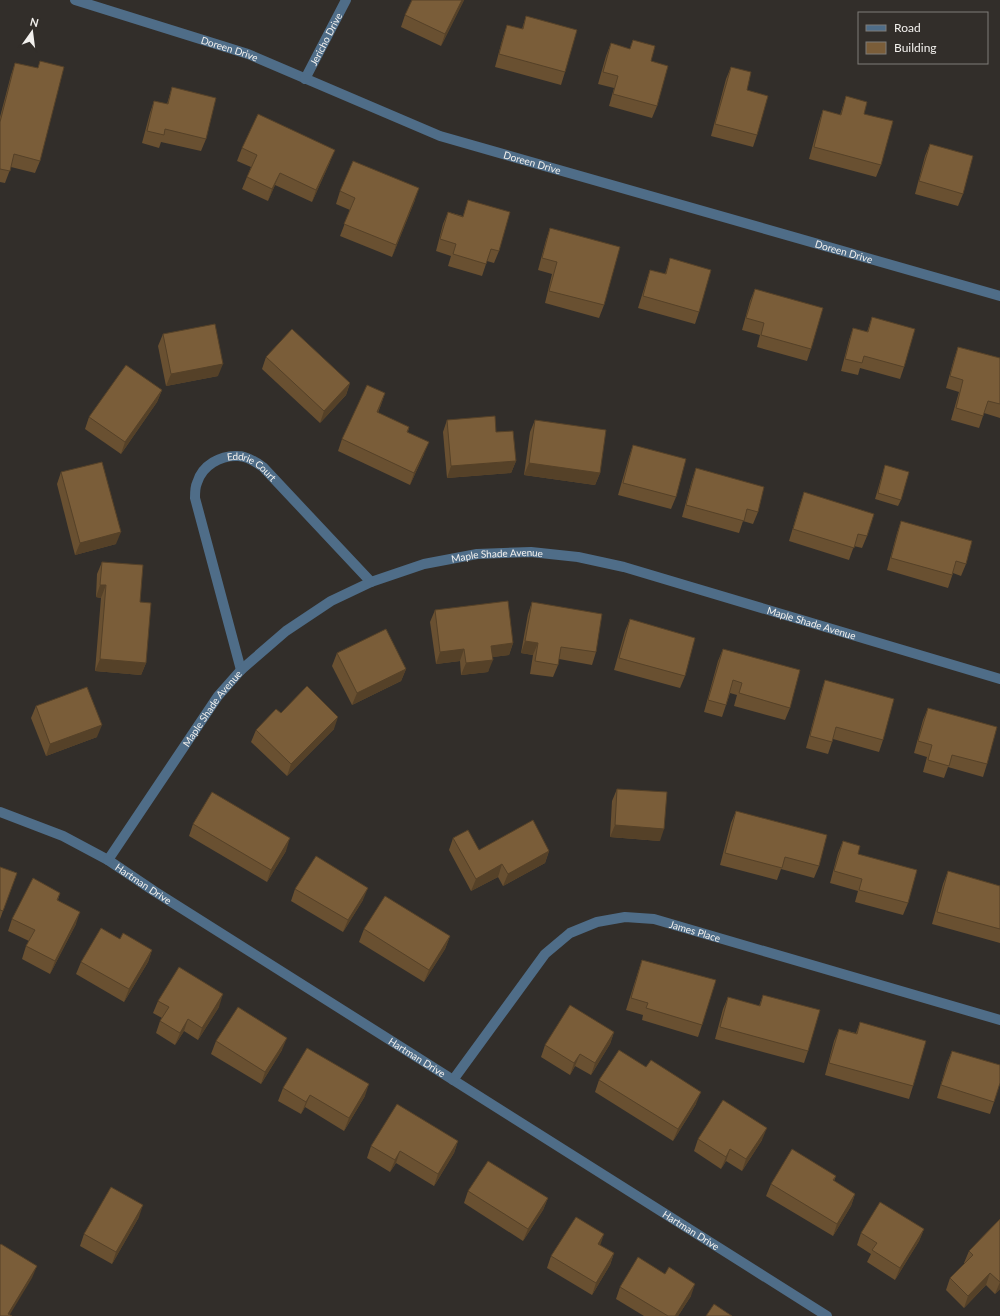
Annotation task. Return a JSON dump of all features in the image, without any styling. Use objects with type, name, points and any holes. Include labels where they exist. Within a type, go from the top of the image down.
[{"type":"street","name":"Doreen Drive","points":[[75,0],[248,54],[440,136],[1000,296]]},
{"type":"street","name":"Jericho Drive","points":[[305,79],[346,0]]},
{"type":"street","name":"Eddrie Court","points":[[241,670],[195,498],[197,482],[206,467],[221,458],[239,456],[254,460],[263,467],[371,582]]},
{"type":"street","name":"Maple Shade Avenue","points":[[108,860],[218,696],[241,670],[286,631],[331,601],[371,582],[424,564],[477,554],[531,552],[578,557],[624,567],[1000,679]]},
{"type":"street","name":"Hartman Drive","points":[[0,812],[63,836],[108,860],[154,891],[827,1316]]},
{"type":"street","name":"James Place","points":[[453,1080],[544,954],[570,933],[597,922],[626,917],[654,919],[1000,1020]]},
{"type":"building","points":[[412,0],[462,0],[445,34],[405,15]]},
{"type":"building","points":[[526,16],[577,30],[565,72],[499,54],[507,25],[523,29]]},
{"type":"building","points":[[633,40],[655,46],[651,61],[668,66],[657,106],[613,94],[618,76],[603,72],[611,43],[630,49]]},
{"type":"building","points":[[40,61],[64,67],[40,161],[14,154],[10,171],[0,169],[0,122],[15,63],[38,68]]},
{"type":"building","points":[[731,67],[751,72],[747,90],[768,96],[757,135],[715,124]]},
{"type":"building","points":[[172,87],[216,98],[206,139],[165,129],[164,135],[147,131],[154,101],[168,104]]},
{"type":"building","points":[[846,96],[867,102],[864,114],[893,121],[881,165],[814,147],[823,110],[841,115]]},
{"type":"building","points":[[258,114],[335,150],[316,190],[280,173],[272,189],[247,177],[257,155],[242,148]]},
{"type":"building","points":[[930,144],[973,156],[963,194],[919,181]]},
{"type":"building","points":[[353,161],[419,188],[396,245],[344,224],[355,198],[340,191]]},
{"type":"building","points":[[468,200],[510,212],[499,251],[491,249],[486,264],[453,254],[456,244],[440,239],[448,212],[463,217]]},
{"type":"building","points":[[550,228],[620,247],[604,305],[549,291],[557,262],[542,258]]},
{"type":"building","points":[[670,258],[711,270],[699,312],[643,296],[650,270],[666,274]]},
{"type":"building","points":[[755,289],[823,308],[811,349],[761,335],[764,323],[746,318]]},
{"type":"building","points":[[872,317],[915,329],[904,367],[864,356],[862,363],[845,359],[853,328],[868,332]]},
{"type":"building","points":[[215,324],[223,364],[171,374],[163,334]]},
{"type":"building","points":[[292,329],[350,383],[324,411],[266,357]]},
{"type":"building","points":[[958,347],[1000,358],[1000,404],[988,401],[983,416],[956,408],[963,380],[950,376]]},
{"type":"building","points":[[126,365],[162,390],[125,442],[89,417]]},
{"type":"building","points":[[367,385],[385,393],[377,412],[409,427],[407,432],[429,442],[414,473],[342,439]]},
{"type":"building","points":[[495,416],[496,432],[513,431],[516,461],[451,466],[447,420]]},
{"type":"building","points":[[535,420],[606,430],[600,473],[529,463]]},
{"type":"building","points":[[633,445],[686,459],[676,497],[623,483]]},
{"type":"building","points":[[102,462],[121,532],[80,543],[61,472]]},
{"type":"building","points":[[885,465],[909,472],[901,500],[878,493]]},
{"type":"building","points":[[696,468],[764,487],[758,512],[747,509],[744,521],[686,505]]},
{"type":"building","points":[[804,492],[874,514],[867,536],[858,534],[854,548],[793,529]]},
{"type":"building","points":[[901,521],[972,541],[966,564],[956,561],[952,575],[891,558]]},
{"type":"building","points":[[102,562],[143,565],[140,602],[151,603],[146,663],[100,659],[106,585],[100,585]]},
{"type":"building","points":[[508,601],[513,643],[491,646],[493,660],[466,663],[464,649],[440,652],[435,610]]},
{"type":"building","points":[[532,602],[602,614],[596,652],[561,647],[558,665],[535,661],[538,643],[525,641]]},
{"type":"building","points":[[630,619],[695,638],[685,676],[619,658]]},
{"type":"building","points":[[386,629],[406,669],[357,693],[337,653]]},
{"type":"building","points":[[723,649],[800,670],[790,708],[739,693],[742,683],[733,680],[726,705],[708,700]]},
{"type":"building","points":[[825,680],[894,699],[883,740],[836,727],[832,742],[810,736]]},
{"type":"building","points":[[307,686],[338,717],[291,764],[256,730],[276,709],[281,713]]},
{"type":"building","points":[[87,687],[102,725],[50,744],[36,706]]},
{"type":"building","points":[[928,708],[997,727],[987,764],[952,755],[949,766],[928,760],[932,745],[918,741]]},
{"type":"building","points":[[617,789],[667,792],[664,829],[615,825]]},
{"type":"building","points":[[212,792],[290,838],[271,870],[193,824]]},
{"type":"building","points":[[736,811],[827,835],[819,866],[785,857],[782,868],[725,853]]},
{"type":"building","points":[[533,820],[549,851],[508,874],[502,864],[476,879],[453,838],[468,830],[479,850]]},
{"type":"building","points":[[843,841],[860,846],[858,854],[917,870],[908,903],[859,890],[862,879],[834,871]]},
{"type":"building","points":[[316,856],[368,888],[348,920],[295,889]]},
{"type":"building","points":[[0,867],[17,873],[3,911],[0,910]]},
{"type":"building","points":[[948,871],[1000,886],[1000,929],[937,912]]},
{"type":"building","points":[[33,878],[60,893],[57,900],[80,912],[55,961],[26,946],[35,930],[12,919]]},
{"type":"building","points":[[385,896],[450,936],[429,970],[364,929]]},
{"type":"building","points":[[101,928],[120,939],[123,933],[152,950],[129,989],[81,962]]},
{"type":"building","points":[[642,960],[716,980],[702,1025],[646,1008],[648,1003],[631,998]]},
{"type":"building","points":[[179,967],[223,994],[202,1028],[188,1019],[180,1033],[160,1021],[169,1007],[158,1001]]},
{"type":"building","points":[[763,995],[820,1010],[808,1051],[720,1027],[728,997],[760,1006]]},
{"type":"building","points":[[570,1005],[614,1032],[595,1063],[580,1054],[574,1063],[545,1045]]},
{"type":"building","points":[[238,1007],[287,1038],[265,1072],[216,1041]]},
{"type":"building","points":[[860,1022],[926,1041],[913,1086],[829,1063],[839,1029],[857,1034]]},
{"type":"building","points":[[307,1048],[369,1084],[349,1118],[310,1095],[306,1102],[283,1088]]},
{"type":"building","points":[[619,1050],[646,1067],[651,1060],[701,1092],[678,1129],[599,1080]]},
{"type":"building","points":[[952,1051],[1000,1065],[1000,1083],[994,1102],[941,1085]]},
{"type":"building","points":[[723,1100],[767,1128],[746,1159],[730,1149],[726,1157],[698,1139]]},
{"type":"building","points":[[397,1104],[458,1141],[438,1174],[400,1151],[395,1160],[371,1146]]},
{"type":"building","points":[[792,1149],[836,1176],[833,1180],[855,1194],[837,1224],[771,1184]]},
{"type":"building","points":[[488,1161],[548,1198],[528,1229],[468,1191]]},
{"type":"building","points":[[111,1187],[143,1205],[116,1252],[84,1234]]},
{"type":"building","points":[[880,1202],[924,1229],[900,1268],[872,1250],[877,1243],[861,1233]]},
{"type":"building","points":[[576,1217],[604,1234],[598,1244],[614,1253],[596,1283],[551,1256]]},
{"type":"building","points":[[1000,1219],[1000,1282],[990,1273],[968,1296],[950,1278],[973,1255],[969,1251]]},
{"type":"building","points":[[1,1244],[37,1266],[8,1314],[12,1316],[0,1316]]},
{"type":"building","points":[[638,1257],[665,1274],[669,1267],[695,1284],[675,1316],[668,1316],[620,1287]]},
{"type":"building","points":[[714,1304],[732,1316],[706,1316]]}]
